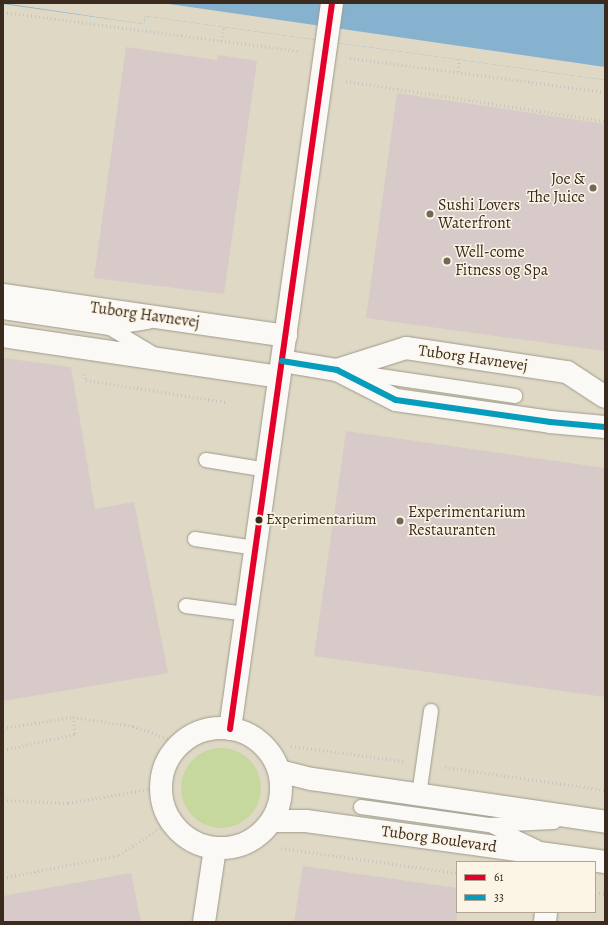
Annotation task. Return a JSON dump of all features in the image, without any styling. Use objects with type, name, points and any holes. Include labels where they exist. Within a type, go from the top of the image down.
[{"type":"street","points":[[230,728],[332,3]]},
{"type":"street","name":"Tuborg Havnevej","points":[[3,295],[286,336]]},
{"type":"street","name":"Tuborg Havnevej","points":[[3,336],[164,360],[281,369],[337,370],[406,348],[566,372],[605,397]]},
{"type":"street","name":"Tuborg Havnevej","points":[[337,370],[396,400],[550,422],[605,427]]},
{"type":"street","points":[[230,728],[247,734],[262,743],[272,756],[279,771],[282,788],[279,805],[272,821],[261,834],[247,843],[231,848],[215,848],[197,844],[182,834],[171,821],[163,804],[161,786],[164,770],[170,755],[181,743],[196,733],[212,729],[230,728]]},
{"type":"street","points":[[279,771],[312,779],[601,821]]},
{"type":"street","name":"Tuborg Boulevard","points":[[272,821],[306,821],[553,859],[588,861]]},
{"type":"street","points":[[204,922],[215,848]]},
{"type":"lane","points":[[3,312],[110,328],[169,319]]},
{"type":"lane","points":[[110,328],[164,360]]},
{"type":"lane","points":[[337,370],[515,396]]},
{"type":"lane","points":[[206,460],[267,470]]},
{"type":"lane","points":[[195,539],[256,548]]},
{"type":"lane","points":[[186,606],[247,614]]},
{"type":"lane","points":[[419,795],[431,711]]},
{"type":"lane","points":[[362,807],[489,825],[601,821]]},
{"type":"lane","points":[[489,825],[553,859]]},
{"type":"path","points":[[221,42],[224,27]]},
{"type":"path","points":[[458,72],[459,59]]},
{"type":"path","points":[[321,78],[605,121]]},
{"type":"path","points":[[86,380],[225,402]]},
{"type":"path","points":[[3,750],[75,734],[73,717]]},
{"type":"path","points":[[3,728],[73,717],[133,726],[181,743]]},
{"type":"path","points":[[3,800],[68,803],[161,786]]},
{"type":"path","points":[[3,878],[119,855],[171,821]]},
{"type":"path","points":[[247,843],[270,846]]},
{"type":"path","points":[[278,848],[456,873]]},
{"type":"green space","points":[[221,748],[236,751],[249,760],[258,773],[261,788],[258,803],[249,816],[236,825],[221,828],[206,825],[193,816],[184,803],[181,788],[184,773],[193,760],[206,751]]},
{"type":"water","points":[[605,3],[605,80],[145,16],[144,24],[3,4]]},
{"type":"pier","points":[[3,3],[162,3],[605,67],[605,80],[145,16],[144,24]]},
{"type":"building","points":[[126,47],[217,60],[218,55],[257,61],[224,294],[94,278]]},
{"type":"building","points":[[397,93],[605,124],[605,351],[366,318]]},
{"type":"building","points":[[3,358],[71,367],[95,509],[134,502],[168,673],[3,701]]},
{"type":"building","points":[[346,431],[605,468],[605,697],[314,656]]},
{"type":"building","points":[[303,866],[456,888],[457,922],[294,922]]},
{"type":"building","points":[[131,873],[141,922],[3,922],[3,896]]},
{"type":"transit line","name":"61","points":[[230,729],[332,3]]},
{"type":"transit line","name":"33","points":[[282,361],[337,370],[396,400],[550,422],[605,427]]},
{"type":"place","name":"Joe & The Juice","points":[[593,188]]},
{"type":"place","name":"Sushi Lovers Waterfront","points":[[430,214]]},
{"type":"place","name":"Well-come Fitness og Spa","points":[[447,261]]},
{"type":"place","name":"Experimentarium","points":[[259,520]]},
{"type":"place","name":"Experimentarium Restauranten","points":[[400,521]]}]
